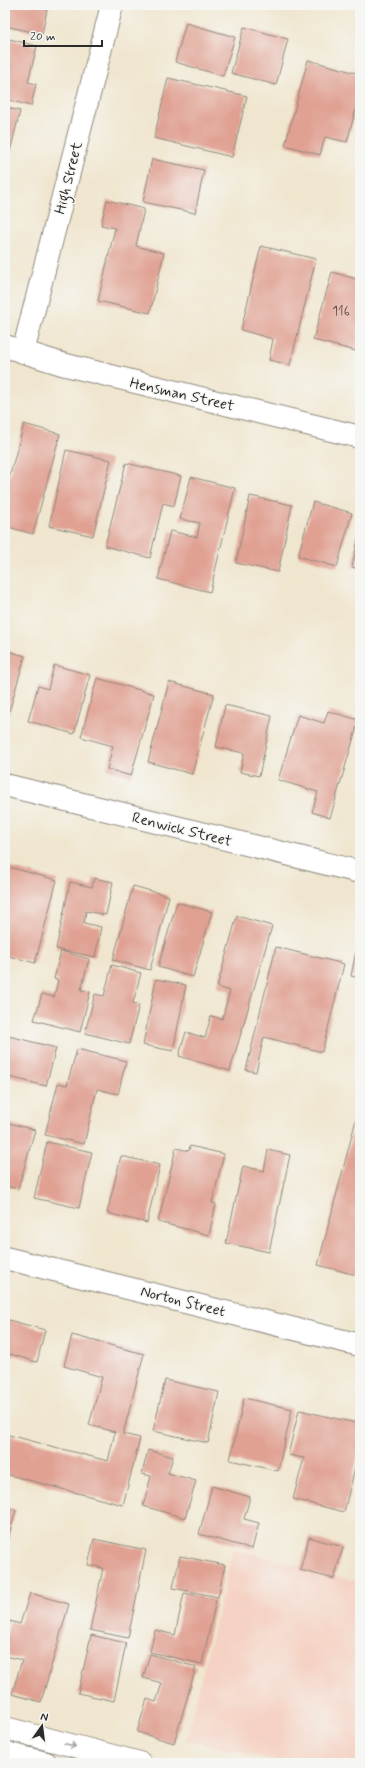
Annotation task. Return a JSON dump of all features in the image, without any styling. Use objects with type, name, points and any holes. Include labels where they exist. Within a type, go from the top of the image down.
[{"type":"street","name":"High Street","points":[[14,349],[112,5]]},
{"type":"street","name":"Hensman Street","points":[[14,349],[62,364],[360,437]]},
{"type":"street","name":"Renwick Street","points":[[5,785],[360,872]]},
{"type":"street","name":"Norton Street","points":[[5,1258],[360,1345]]},
{"type":"street","points":[[5,1728],[140,1763]]},
{"type":"street","points":[[5,1753],[46,1763]]},
{"type":"shaded area","points":[[233,1549],[360,1582],[360,1763],[284,1763],[186,1740]]},
{"type":"building","points":[[5,5],[48,5],[42,34],[5,26]]},
{"type":"building","points":[[186,23],[235,37],[223,76],[175,62]]},
{"type":"building","points":[[244,27],[288,39],[276,85],[231,73]]},
{"type":"building","points":[[5,38],[37,46],[28,82],[36,84],[31,106],[5,99]]},
{"type":"building","points":[[308,60],[360,74],[360,94],[347,142],[325,137],[320,155],[285,145]]},
{"type":"building","points":[[168,78],[247,96],[232,157],[154,138]]},
{"type":"building","points":[[5,107],[20,111],[6,168],[5,168]]},
{"type":"building","points":[[152,159],[204,170],[195,213],[143,202]]},
{"type":"building","points":[[107,200],[144,209],[136,246],[164,253],[150,313],[98,301],[115,228],[101,225]]},
{"type":"building","points":[[261,246],[316,259],[290,365],[269,360],[273,339],[241,330]]},
{"type":"building","points":[[332,272],[360,280],[360,352],[313,340]]},
{"type":"building","points":[[24,424],[60,434],[33,534],[5,526],[5,493]]},
{"type":"building","points":[[66,450],[111,460],[93,536],[49,526]]},
{"type":"building","points":[[126,463],[181,476],[174,506],[163,503],[150,558],[105,546]]},
{"type":"building","points":[[191,477],[235,488],[210,592],[158,579],[170,531],[197,537],[200,523],[180,519]]},
{"type":"building","points":[[250,496],[292,505],[278,572],[236,563]]},
{"type":"building","points":[[313,502],[352,513],[337,567],[298,556]]},
{"type":"building","points":[[360,534],[360,569],[352,567]]},
{"type":"building","points":[[5,650],[25,656],[5,726]]},
{"type":"building","points":[[54,665],[90,675],[74,734],[28,721],[38,686],[48,689]]},
{"type":"building","points":[[97,678],[154,694],[131,776],[107,769],[113,746],[81,737]]},
{"type":"building","points":[[169,682],[214,694],[192,774],[148,762]]},
{"type":"building","points":[[225,705],[272,716],[259,776],[240,772],[244,753],[216,747]]},
{"type":"building","points":[[328,711],[359,720],[330,818],[312,812],[318,792],[278,780],[298,715],[324,723]]},
{"type":"building","points":[[5,866],[57,880],[35,963],[5,955]]},
{"type":"building","points":[[94,878],[113,882],[106,915],[86,911],[84,923],[101,927],[95,957],[56,949],[70,882],[92,887]]},
{"type":"building","points":[[133,886],[169,896],[150,970],[113,960]]},
{"type":"building","points":[[177,902],[212,912],[193,977],[158,967]]},
{"type":"building","points":[[237,916],[272,926],[230,1071],[179,1056],[186,1032],[205,1038],[211,1016],[222,1019],[230,991],[217,987]]},
{"type":"building","points":[[276,947],[344,964],[322,1052],[264,1037],[256,1072],[246,1070]]},
{"type":"building","points":[[61,951],[89,959],[81,990],[90,992],[80,1032],[34,1020],[42,994],[54,997],[58,980],[54,979]]},
{"type":"building","points":[[356,952],[360,952],[360,978],[351,976]]},
{"type":"building","points":[[112,965],[141,973],[133,1003],[139,1005],[129,1044],[85,1033],[95,994],[104,996]]},
{"type":"building","points":[[156,979],[186,985],[173,1051],[143,1045]]},
{"type":"building","points":[[5,1035],[56,1048],[46,1086],[5,1076]]},
{"type":"building","points":[[77,1049],[126,1061],[118,1094],[97,1089],[84,1144],[45,1135],[58,1083],[67,1085]]},
{"type":"building","points":[[358,1112],[360,1112],[360,1276],[318,1265]]},
{"type":"building","points":[[5,1122],[35,1130],[18,1189],[5,1186]]},
{"type":"building","points":[[47,1142],[92,1152],[79,1208],[34,1198]]},
{"type":"building","points":[[190,1146],[224,1154],[212,1203],[216,1204],[209,1235],[158,1222],[176,1148],[189,1151]]},
{"type":"building","points":[[268,1150],[290,1155],[269,1252],[226,1243],[243,1166],[264,1171]]},
{"type":"building","points":[[121,1156],[160,1165],[147,1223],[107,1213]]},
{"type":"building","points":[[5,1319],[45,1330],[37,1362],[10,1354],[5,1372]]},
{"type":"building","points":[[72,1335],[144,1354],[123,1434],[140,1438],[123,1505],[5,1474],[5,1434],[108,1461],[115,1432],[89,1425],[102,1377],[64,1366]]},
{"type":"building","points":[[165,1380],[219,1392],[208,1443],[153,1431]]},
{"type":"building","points":[[244,1398],[292,1409],[278,1471],[230,1460]]},
{"type":"building","points":[[299,1410],[360,1424],[360,1448],[344,1512],[293,1499],[304,1458],[288,1455]]},
{"type":"building","points":[[148,1450],[173,1457],[168,1473],[196,1481],[185,1518],[143,1506],[151,1476],[142,1474]]},
{"type":"building","points":[[212,1486],[250,1497],[244,1519],[259,1523],[252,1549],[199,1534]]},
{"type":"building","points":[[5,1507],[16,1510],[5,1550]]},
{"type":"building","points":[[309,1537],[343,1547],[334,1579],[300,1570]]},
{"type":"building","points":[[94,1539],[146,1550],[128,1638],[90,1630],[103,1568],[88,1565]]},
{"type":"building","points":[[180,1556],[225,1565],[218,1597],[173,1588]]},
{"type":"building","points":[[30,1593],[69,1604],[41,1702],[12,1694],[22,1660],[5,1656],[5,1640],[10,1621],[20,1624]]},
{"type":"building","points":[[184,1593],[216,1600],[202,1664],[150,1652],[155,1630],[175,1635]]},
{"type":"building","points":[[91,1635],[126,1643],[114,1701],[78,1693]]},
{"type":"building","points":[[150,1654],[196,1667],[174,1743],[137,1732],[147,1699],[156,1702],[162,1683],[143,1678]]}]
